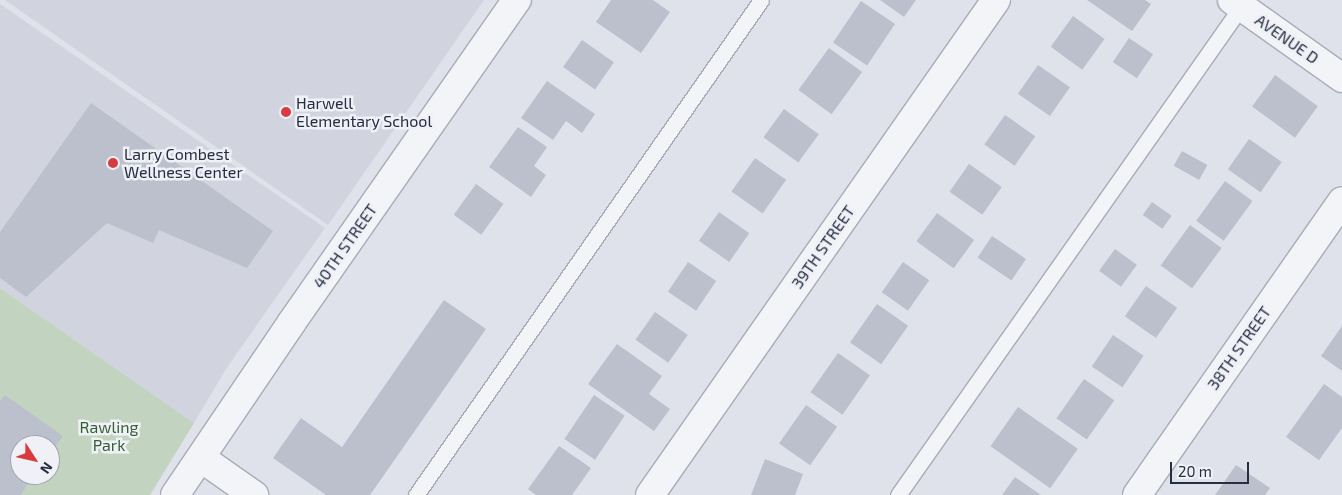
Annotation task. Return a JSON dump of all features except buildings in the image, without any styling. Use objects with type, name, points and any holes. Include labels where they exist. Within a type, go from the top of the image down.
[{"type":"street","name":"40TH STREET","points":[[175,495],[292,322],[517,0]]},
{"type":"street","name":"39TH STREET","points":[[650,495],[996,0]]},
{"type":"street","name":"AVENUE D","points":[[1240,2],[1342,78]]},
{"type":"street","name":"38TH STREET","points":[[1137,495],[1342,201]]},
{"type":"street","points":[[201,458],[254,495]]},
{"type":"lane","points":[[416,495],[761,0]]},
{"type":"lane","points":[[898,495],[1240,2]]},
{"type":"shaded area","name":"Harwell Elementary School","points":[[5,0],[484,0],[328,225]]},
{"type":"shaded area","points":[[0,4],[325,228],[226,369],[194,423],[0,288]]},
{"type":"green space","name":"Rawling Park","points":[[0,288],[194,423],[150,495],[0,495]]},
{"type":"place","name":"Harwell Elementary School","points":[[286,112]]},
{"type":"place","name":"Larry Combest Wellness Center","points":[[113,163]]}]
